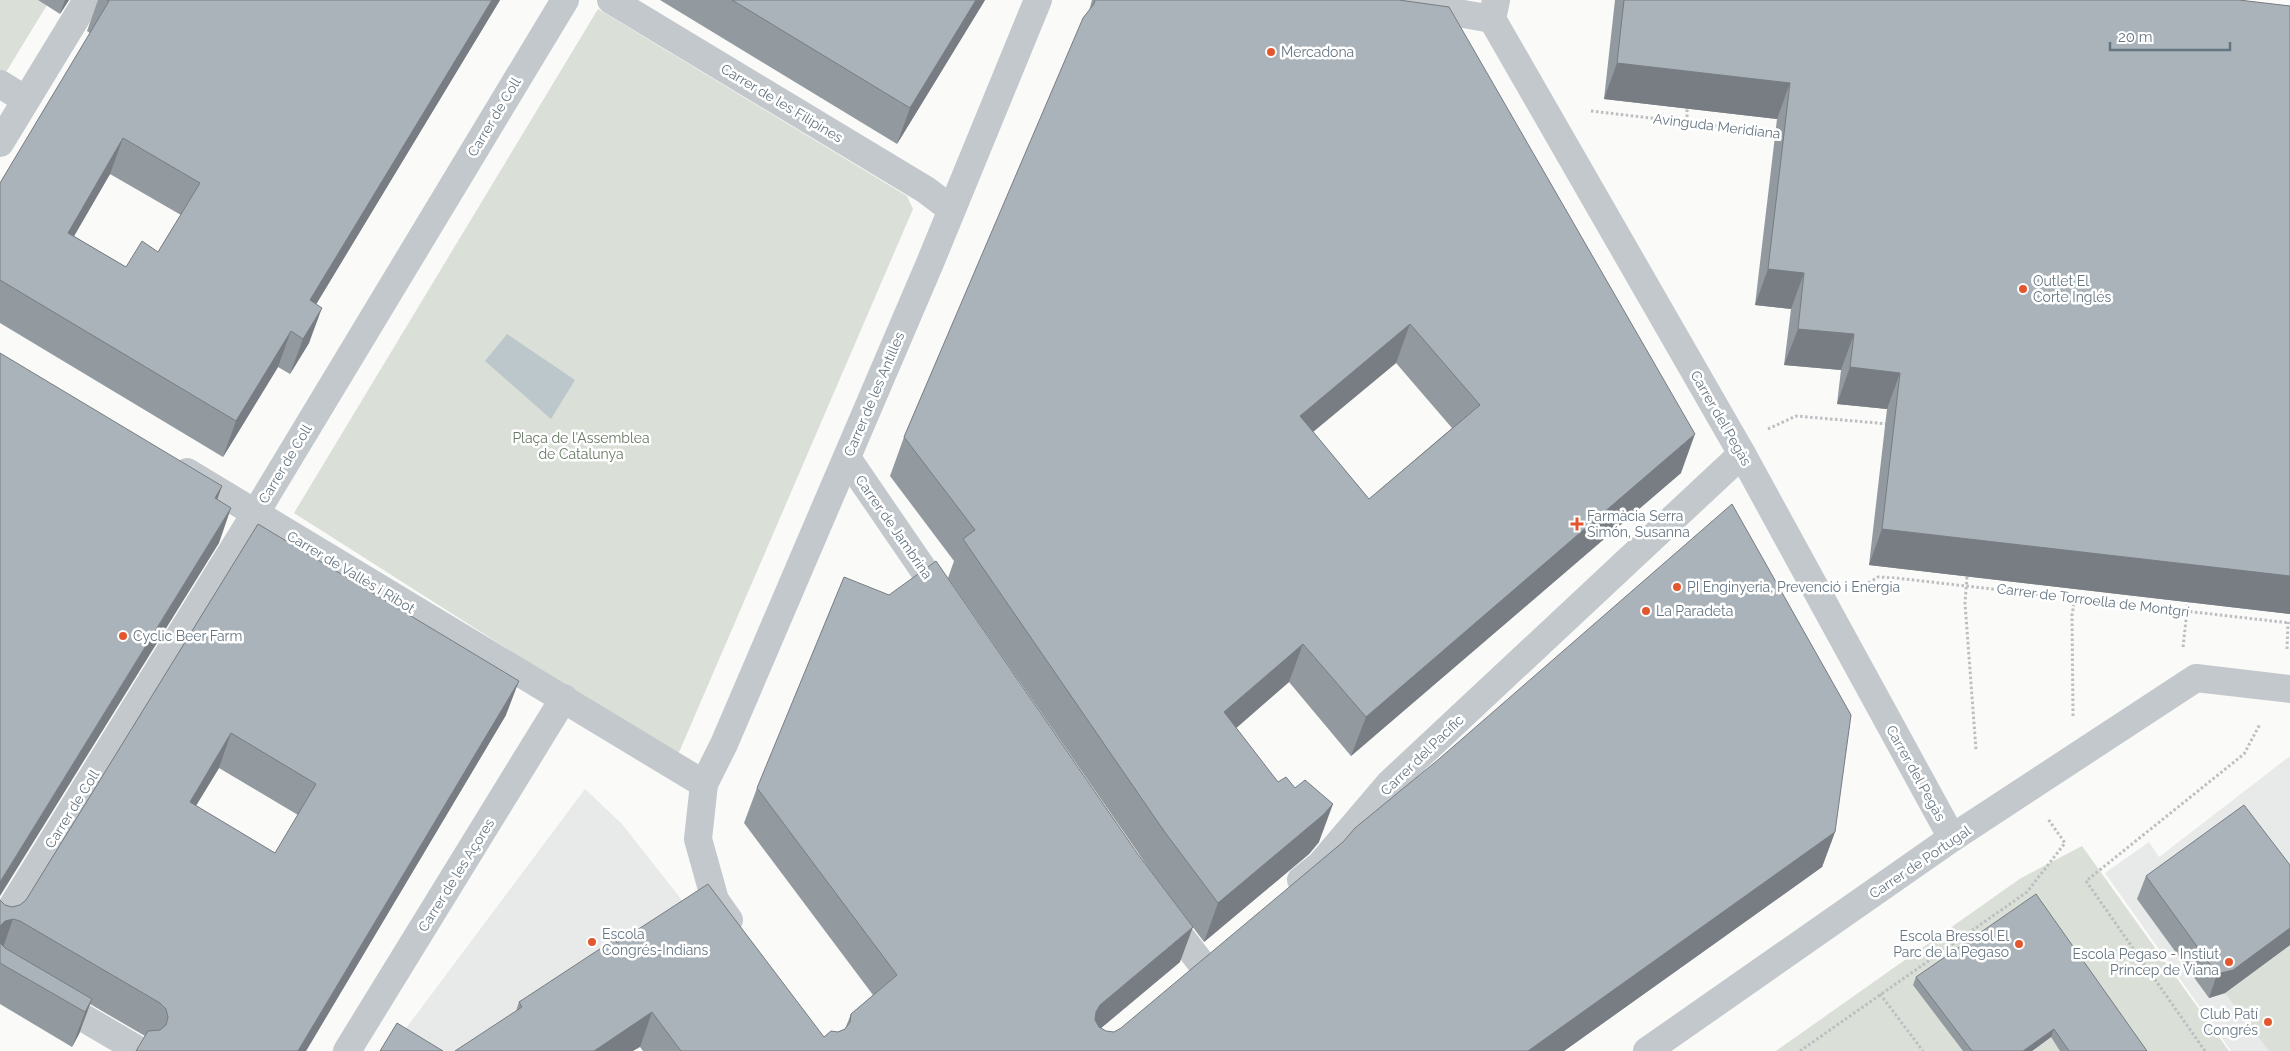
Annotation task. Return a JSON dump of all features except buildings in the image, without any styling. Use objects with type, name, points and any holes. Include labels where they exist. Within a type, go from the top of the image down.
[{"type":"street","points":[[0,143],[87,0]]},
{"type":"street","name":"Carrer de Coll","points":[[0,926],[255,514],[564,0]]},
{"type":"street","name":"Carrer de les Filipines","points":[[611,0],[926,190],[951,210]]},
{"type":"street","name":"Carrer de les Antilles","points":[[704,784],[724,744],[847,458],[1038,0]]},
{"type":"street","points":[[1383,0],[1494,9]]},
{"type":"street","name":"Carrer del Pegàs","points":[[1494,9],[1742,454],[1952,838]]},
{"type":"street","points":[[0,84],[26,100]]},
{"type":"street","name":"Carrer del Pacífic","points":[[1283,895],[1320,864],[1389,784],[1742,454]]},
{"type":"street","name":"Carrer de Jambrina","points":[[847,458],[958,619]]},
{"type":"street","name":"Carrer de Vallès i Ribot","points":[[167,460],[704,784]]},
{"type":"street","name":"Carrer de Portugal","points":[[1647,1051],[1952,838],[2196,678],[2290,689]]},
{"type":"street","name":"Carrer de les Açores","points":[[347,1051],[564,698]]},
{"type":"street","points":[[704,784],[698,839],[715,900],[746,944]]},
{"type":"street","points":[[1149,894],[1201,963]]},
{"type":"street","points":[[1179,982],[1224,945]]},
{"type":"street","points":[[0,969],[140,1051]]},
{"type":"path","points":[[1687,122],[1688,109]]},
{"type":"path","name":"Avinguda Meridiana","points":[[1591,111],[1782,133]]},
{"type":"path","points":[[1768,430],[1796,416],[1890,424]]},
{"type":"path","name":"Carrer de Torroella de Montgrí","points":[[1860,588],[1878,577],[1896,578],[2289,623]]},
{"type":"path","points":[[1966,577],[1965,603],[1976,750]]},
{"type":"path","points":[[2073,716],[2072,615],[2074,598]]},
{"type":"path","points":[[2182,650],[2188,602]]},
{"type":"path","points":[[2287,649],[2289,623]]},
{"type":"path","points":[[2206,1051],[2086,881],[2244,754],[2260,724]]},
{"type":"path","points":[[1800,1051],[2028,892],[2064,843],[2048,819]]},
{"type":"path","points":[[1880,994],[1923,1051]]},
{"type":"shaded area","points":[[507,334],[575,380],[551,419],[485,361]]},
{"type":"shaded area","name":"Escola Pegaso - Instiut Príncep de Viana","points":[[2290,756],[2290,1051],[2231,1051],[2105,873],[2149,842],[2159,857]]},
{"type":"shaded area","name":"Escola Congrés-Indians","points":[[585,789],[622,824],[696,918],[633,1051],[389,1051]]},
{"type":"green space","points":[[0,0],[50,0],[0,82]]},
{"type":"green space","name":"Plaça de l'Assemblea de Catalunya","points":[[598,9],[907,196],[913,209],[677,757],[294,513]]},
{"type":"green space","points":[[2082,846],[2229,1051],[1776,1051],[2021,878]]},
{"type":"green space","name":"Club Patí Congrés","points":[[2290,945],[2290,1051],[2269,1051],[2225,993]]},
{"type":"place","name":"Mercadona","points":[[1271,52]]},
{"type":"place","name":"Outlet El Corte Inglés","points":[[2023,289]]},
{"type":"place","name":"Farmàcia Serra Simón, Susanna","points":[[1577,524]]},
{"type":"place","name":"PI Enginyeria, Prevenció i Energia","points":[[1677,587]]},
{"type":"place","name":"La Paradeta","points":[[1646,611]]},
{"type":"place","name":"Cyclic Beer Farm","points":[[123,636]]},
{"type":"place","name":"Escola Congrés-Indians","points":[[592,942]]},
{"type":"place","name":"Escola Bressol El Parc de la Pegaso","points":[[2019,944]]},
{"type":"place","name":"Escola Pegaso - Instiut Príncep de Viana","points":[[2229,962]]},
{"type":"place","name":"Club Patí Congrés","points":[[2268,1022]]}]
